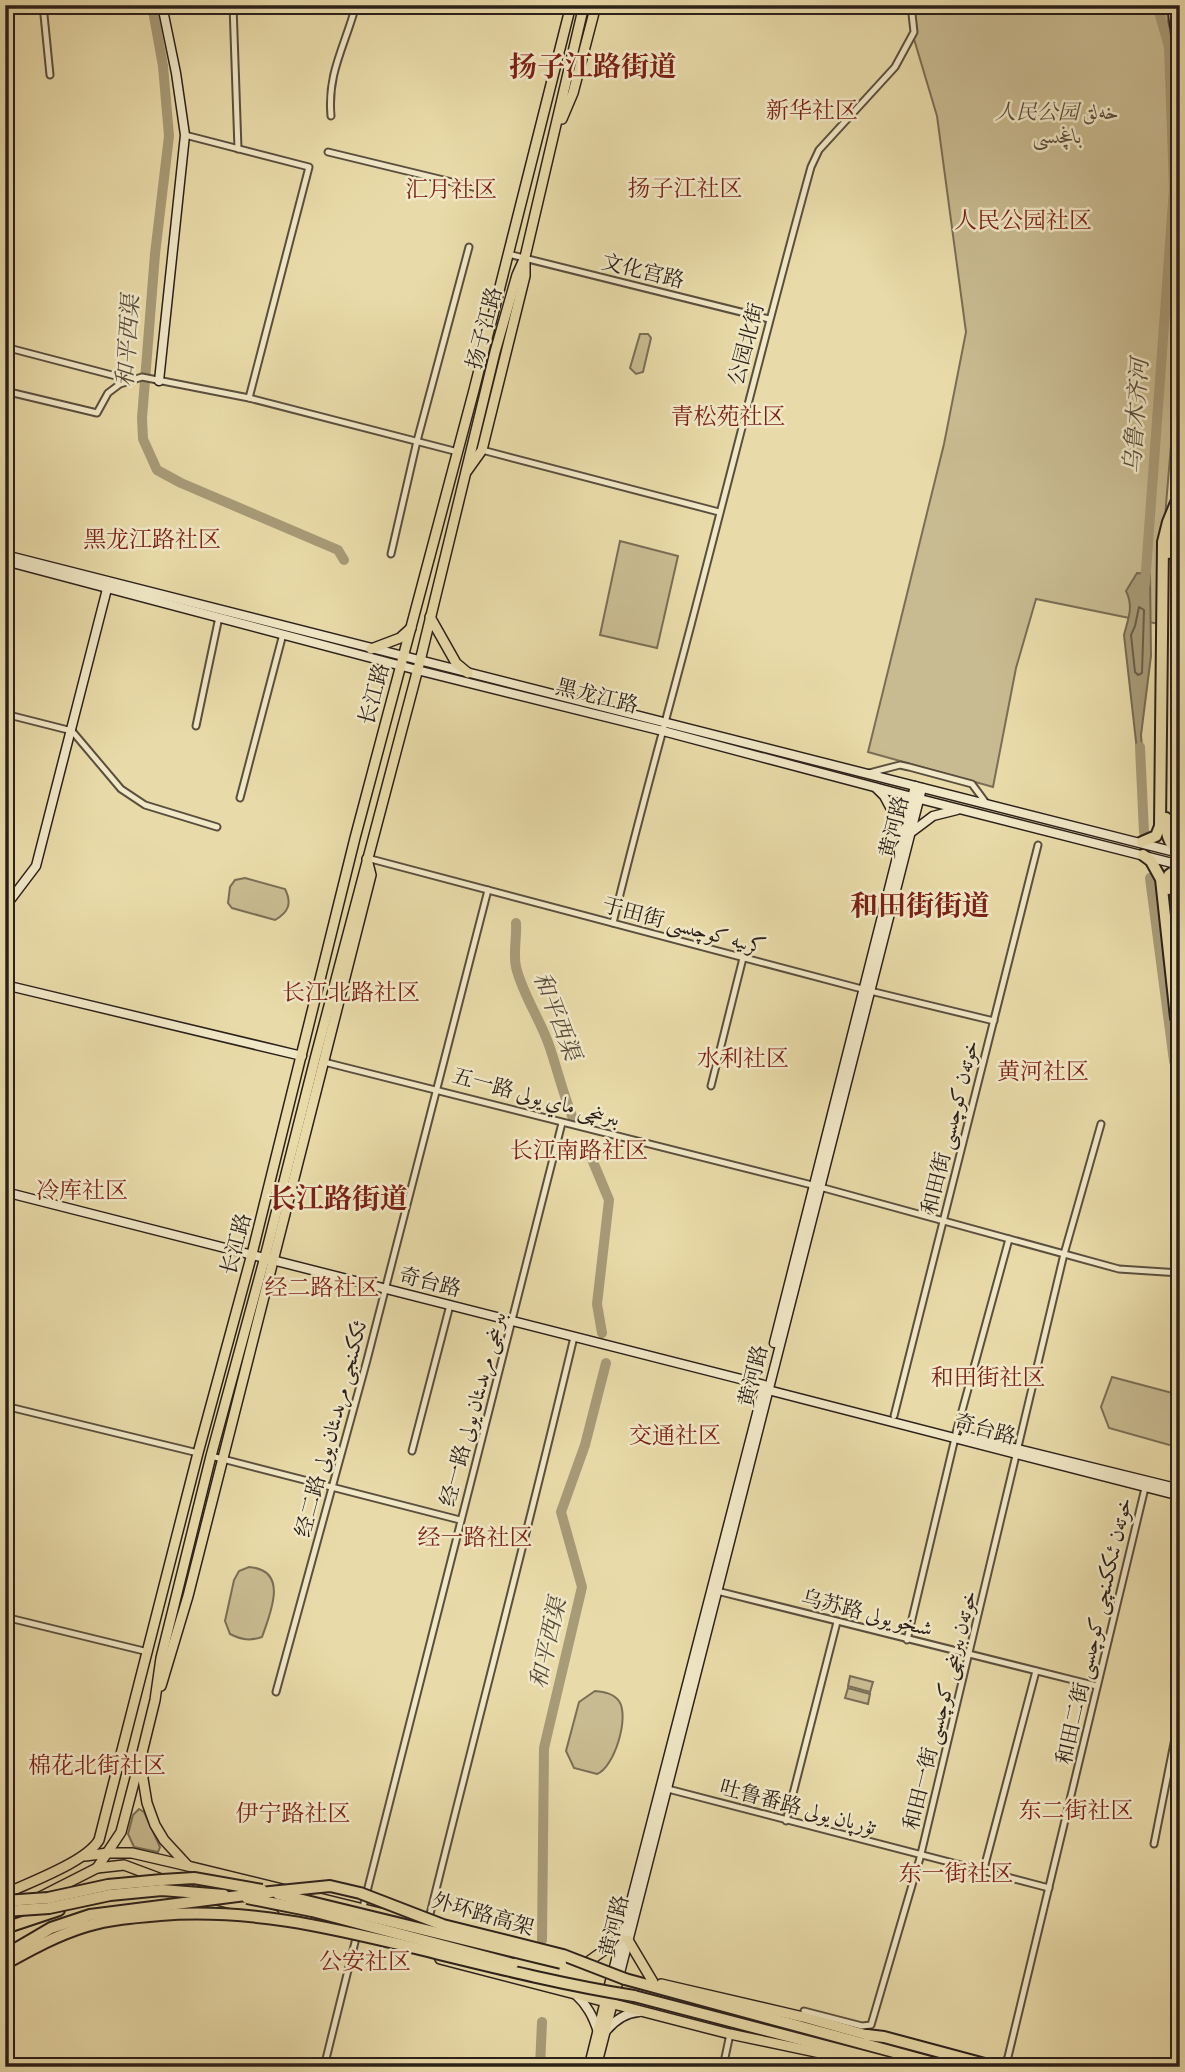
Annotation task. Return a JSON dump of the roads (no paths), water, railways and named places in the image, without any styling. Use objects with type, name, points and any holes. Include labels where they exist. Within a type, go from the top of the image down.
[{"type":"highway","points":[[1142,842],[1152,839],[1160,826],[1163,542],[1180,493]]},
{"type":"highway","points":[[1180,537],[1171,540],[1168,547],[1166,828],[1170,843],[1180,853]]},
{"type":"highway","points":[[1143,855],[1157,870],[1161,879],[1176,1018],[1180,1027]]},
{"type":"highway","points":[[1180,866],[1173,870],[1167,880],[1180,1007]]},
{"type":"highway","points":[[5,1901],[48,1898],[108,1885],[194,1878],[247,1886],[619,1974]]},
{"type":"highway","name":"外环路高架","points":[[5,1955],[51,1928],[90,1915],[330,1886],[360,1893],[443,1925],[563,1955],[619,1974],[949,2067]]},
{"type":"highway","points":[[5,1913],[49,1908],[110,1895],[162,1890],[199,1891],[252,1899],[312,1910],[906,2067]]},
{"type":"highway","points":[[5,1928],[110,1895]]},
{"type":"highway","points":[[5,1964],[60,1935],[89,1925],[169,1914],[238,1913],[334,1928],[578,1987],[634,1996]]},
{"type":"highway","points":[[867,2035],[996,2067]]},
{"type":"highway","points":[[844,2058],[880,2067]]},
{"type":"main road","points":[[159,381],[185,135],[162,5]]},
{"type":"main road","name":"扬子江路","points":[[402,661],[571,5]]},
{"type":"main road","name":"扬子江路","points":[[419,666],[464,475],[510,300],[525,257],[556,133],[563,90],[584,5]]},
{"type":"main road","points":[[556,133],[573,93],[596,5]]},
{"type":"main road","points":[[1172,5],[1180,73]]},
{"type":"main road","points":[[464,475],[482,450],[525,276],[525,257]]},
{"type":"main road","name":"黑龙江路","points":[[5,555],[283,634],[1180,853]]},
{"type":"main road","name":"黑龙江路","points":[[5,561],[370,649],[402,661]]},
{"type":"main road","points":[[5,907],[37,866],[108,585]]},
{"type":"main road","points":[[430,617],[456,663],[468,673]]},
{"type":"main road","points":[[370,649],[400,638],[412,627]]},
{"type":"main road","name":"长江路","points":[[101,1836],[402,661]]},
{"type":"main road","name":"黑龙江路","points":[[419,666],[468,673],[915,798],[1180,866]]},
{"type":"main road","name":"长江路","points":[[188,1866],[164,1840],[147,1803],[140,1761],[172,1611],[211,1456],[269,1258],[367,858],[419,666]]},
{"type":"main road","points":[[874,786],[884,796],[907,832],[933,816],[960,809]]},
{"type":"main road","name":"黄河路","points":[[619,1974],[625,1939],[918,787]]},
{"type":"main road","name":"五一路 بىرىنچى ماي يولى","points":[[5,985],[302,1056]]},
{"type":"main road","name":"奇台路","points":[[5,1192],[1158,1487]]},
{"type":"main road","points":[[155,1700],[165,1676],[188,1596],[269,1258]]},
{"type":"main road","name":"奇台路","points":[[767,1386],[894,1416],[955,1436]]},
{"type":"main road","name":"奇台路","points":[[1018,1452],[1145,1488],[1158,1487]]},
{"type":"main road","points":[[1158,1487],[1180,1489]]},
{"type":"main road","points":[[1158,1487],[1180,1496]]},
{"type":"main road","points":[[97,1868],[121,1832],[140,1761]]},
{"type":"main road","points":[[101,1836],[108,1853],[124,1865],[219,1901],[730,2034],[844,2058]]},
{"type":"main road","points":[[5,1894],[83,1857],[94,1848],[101,1836]]},
{"type":"main road","points":[[83,1857],[132,1853],[188,1866],[619,1974],[803,2017],[979,2067]]},
{"type":"main road","points":[[5,1913],[97,1868],[124,1865]]},
{"type":"main road","points":[[585,1964],[625,1939],[653,1982]]},
{"type":"main road","points":[[589,2067],[619,1974]]},
{"type":"main road","points":[[575,1994],[585,2003],[601,2033],[596,2067]]},
{"type":"main road","points":[[601,2033],[630,2013],[643,2011]]},
{"type":"main road","points":[[812,2052],[854,2067]]},
{"type":"street","points":[[43,5],[50,75]]},
{"type":"street","points":[[233,5],[238,149]]},
{"type":"street","points":[[331,117],[331,84],[356,5]]},
{"type":"street","name":"公园北街","points":[[613,923],[636,824],[811,167],[819,150],[895,67],[914,32],[911,5]]},
{"type":"street","points":[[185,135],[309,167],[249,398]]},
{"type":"street","points":[[328,152],[485,190]]},
{"type":"street","points":[[391,554],[417,441],[469,247]]},
{"type":"street","name":"文化宫路","points":[[508,254],[769,319]]},
{"type":"street","points":[[5,347],[131,380]]},
{"type":"street","points":[[5,391],[97,412],[108,393],[142,377],[249,398],[458,452]]},
{"type":"street","points":[[482,450],[719,512]]},
{"type":"street","points":[[195,726],[219,617]]},
{"type":"street","points":[[240,798],[283,634]]},
{"type":"street","points":[[5,714],[72,731],[121,789],[145,805],[217,827]]},
{"type":"street","points":[[865,774],[900,765],[909,767],[972,784],[988,806]]},
{"type":"street","name":"和田街 خوتەن كوچىسى","points":[[894,1416],[1038,845]]},
{"type":"street","name":"于田街 كرىيە كوچىسى","points":[[367,858],[743,958],[994,1021]]},
{"type":"street","name":"经二路 ئككىنجى مرىدىئان يولى","points":[[276,1692],[386,1289],[488,890]]},
{"type":"street","points":[[711,1086],[743,958]]},
{"type":"street","name":"五一路 بىرىنچى ماي يولى","points":[[302,1056],[817,1187],[1119,1269],[1180,1273]]},
{"type":"street","name":"经一路 بىرىنجى مرىدىئان يولى","points":[[324,2067],[562,1123]]},
{"type":"street","name":"和田一街 خوتەن بىرىنچى كوچىسى","points":[[804,2011],[862,2026],[871,2025],[920,1856],[1064,1254],[1101,1124]]},
{"type":"street","points":[[907,1640],[955,1436],[1009,1239]]},
{"type":"street","points":[[412,1451],[450,1305]]},
{"type":"street","points":[[427,1925],[535,1503],[574,1337]]},
{"type":"street","points":[[5,1406],[198,1453]]},
{"type":"street","points":[[211,1456],[460,1520]]},
{"type":"street","name":"和田二街 خوتەن ئىككىنچى كوچىسى","points":[[1003,2067],[1009,2057],[1145,1488]]},
{"type":"street","name":"乌苏路 شىخو يولى","points":[[714,1590],[1097,1686]]},
{"type":"street","points":[[5,1617],[148,1652]]},
{"type":"street","points":[[786,1821],[837,1622]]},
{"type":"street","points":[[983,1872],[1036,1671]]},
{"type":"street","points":[[1154,1844],[1180,1713]]},
{"type":"street","name":"吐鲁番路 تۇرپان يولى","points":[[664,1788],[1049,1888]]},
{"type":"street","points":[[723,2067],[730,2034]]},
{"type":"water","points":[[1137,573],[1150,574],[1151,656],[1141,735],[1143,759],[1138,759],[1124,635],[1130,608],[1126,591]]},
{"type":"waterway","name":"和平西渠","points":[[152,5],[163,66],[169,136],[155,254],[142,418],[143,439],[157,470],[181,483],[338,550],[344,560]]},
{"type":"waterway","name":"乌鲁木齐河","points":[[1145,584],[1174,189],[1169,47],[1157,5]]},
{"type":"waterway","name":"乌鲁木齐河","points":[[1140,747],[1144,832]]},
{"type":"waterway","name":"乌鲁木齐河","points":[[1150,878],[1174,1061],[1180,1080]]},
{"type":"waterway","name":"和平西渠","points":[[516,923],[515,962],[519,978],[546,1038],[574,1121]]},
{"type":"waterway","name":"和平西渠","points":[[586,1145],[609,1200],[597,1304],[602,1333]]},
{"type":"waterway","name":"和平西渠","points":[[542,1940],[544,1748],[582,1587],[561,1512],[585,1445],[606,1363]]},
{"type":"waterway","name":"和平西渠","points":[[540,2067],[542,2022]]},
{"type":"district","name":"扬子江路街道","points":[[593,67]]},
{"type":"district","name":"新华社区","points":[[812,110]]},
{"type":"district","name":"扬子江社区","points":[[685,188]]},
{"type":"district","name":"汇月社区","points":[[451,189]]},
{"type":"district","name":"人民公园社区","points":[[1023,220]]},
{"type":"district","name":"青松苑社区","points":[[728,416]]},
{"type":"district","name":"黑龙江路社区","points":[[152,539]]},
{"type":"district","name":"和田街街道","points":[[920,906]]},
{"type":"district","name":"长江北路社区","points":[[351,992]]},
{"type":"district","name":"水利社区","points":[[743,1058]]},
{"type":"district","name":"黄河社区","points":[[1043,1071]]},
{"type":"district","name":"长江南路社区","points":[[579,1150]]},
{"type":"district","name":"冷库社区","points":[[82,1190]]},
{"type":"district","name":"长江路街道","points":[[338,1199]]},
{"type":"district","name":"经二路社区","points":[[322,1287]]},
{"type":"district","name":"和田街社区","points":[[988,1377]]},
{"type":"district","name":"交通社区","points":[[675,1435]]},
{"type":"district","name":"经一路社区","points":[[475,1537]]},
{"type":"district","name":"棉花北街社区","points":[[97,1765]]},
{"type":"district","name":"东二街社区","points":[[1076,1810]]},
{"type":"district","name":"伊宁路社区","points":[[293,1813]]},
{"type":"district","name":"东一街社区","points":[[956,1873]]},
{"type":"district","name":"公安社区","points":[[365,1961]]},
{"type":"park label","name":"人民公园 خەلق باغچىسى","points":[[1057,124]]}]
